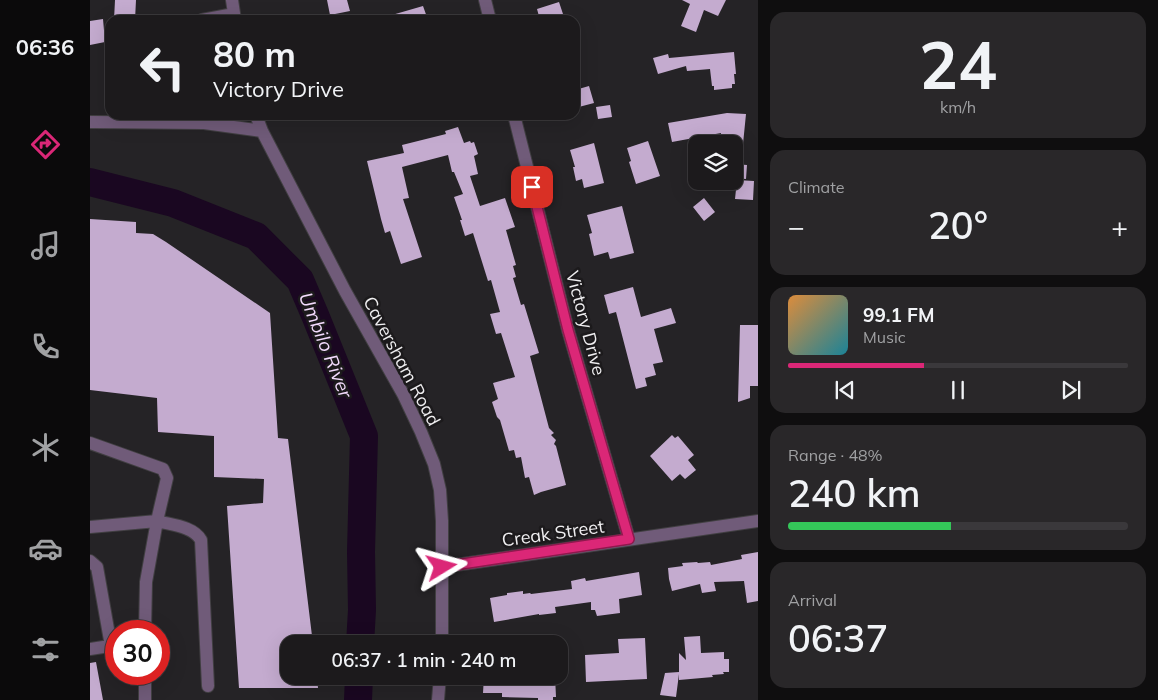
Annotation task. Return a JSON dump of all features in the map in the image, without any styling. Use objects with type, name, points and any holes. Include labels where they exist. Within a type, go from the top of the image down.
[{"type":"street","points":[[232,0],[235,15]]},
{"type":"street","points":[[485,0],[489,15]]},
{"type":"street","points":[[204,123],[208,120]]},
{"type":"street","name":"Caversham Road","points":[[258,120],[345,291],[403,394],[434,464],[440,490],[442,521],[442,635]]},
{"type":"street","name":"Victory Drive","points":[[515,120],[568,330],[629,539]]},
{"type":"street","points":[[90,122],[204,123],[262,131]]},
{"type":"street","points":[[90,443],[163,469],[167,478],[146,582],[146,620]]},
{"type":"street","points":[[90,527],[157,521],[195,532],[201,540],[208,686]]},
{"type":"street","name":"Creak Street","points":[[442,567],[758,521]]},
{"type":"street","points":[[90,561],[97,567],[109,620]]},
{"type":"street","points":[[90,649],[105,646]]},
{"type":"street","points":[[145,685],[145,700]]},
{"type":"street","points":[[438,700],[439,685]]},
{"type":"building","points":[[115,0],[136,0],[135,15],[114,15]]},
{"type":"building","points":[[327,0],[347,0],[350,11],[330,15]]},
{"type":"building","points":[[682,0],[726,0],[718,16],[704,10],[696,32],[681,26],[690,4]]},
{"type":"building","points":[[559,2],[563,15],[539,15],[537,9]]},
{"type":"building","points":[[423,6],[426,15],[392,15]]},
{"type":"building","points":[[103,19],[105,42],[90,45],[90,21]]},
{"type":"building","points":[[734,52],[735,84],[732,84],[732,88],[714,90],[710,69],[687,71],[686,66],[658,74],[653,58],[668,54],[669,58]]},
{"type":"building","points":[[589,86],[594,103],[580,107],[580,89]]},
{"type":"building","points":[[610,105],[612,117],[598,119],[596,107]]},
{"type":"building","points":[[727,113],[746,114],[743,144],[743,135],[721,135],[721,133],[688,135],[688,139],[672,142],[668,123]]},
{"type":"building","points":[[458,127],[464,143],[474,142],[478,154],[474,156],[478,174],[470,176],[480,206],[505,198],[515,227],[506,230],[516,265],[513,266],[516,277],[513,278],[521,305],[524,304],[539,353],[530,356],[549,428],[554,433],[551,435],[556,440],[554,444],[566,485],[534,495],[529,477],[525,478],[521,457],[516,458],[514,450],[509,451],[500,420],[497,417],[492,402],[498,399],[493,383],[515,377],[501,333],[496,334],[490,314],[500,312],[491,280],[488,281],[473,233],[465,236],[460,220],[462,220],[454,197],[463,194],[454,172],[452,172],[448,155],[402,167],[409,198],[403,199],[422,257],[401,264],[390,231],[385,233],[367,161],[404,153],[402,145],[446,134],[445,131]]},
{"type":"building","points":[[648,141],[660,176],[636,184],[627,148]]},
{"type":"building","points":[[594,143],[604,183],[584,188],[582,179],[576,181],[573,167],[575,167],[570,150]]},
{"type":"building","points":[[743,165],[747,165],[746,179],[743,179]]},
{"type":"building","points":[[743,180],[754,181],[753,200],[735,199],[736,190],[743,190]]},
{"type":"building","points":[[704,198],[715,212],[704,221],[693,207]]},
{"type":"building","points":[[622,206],[634,253],[610,259],[608,252],[594,256],[589,234],[592,233],[587,215]]},
{"type":"building","points":[[90,219],[136,222],[136,233],[153,234],[270,313],[278,438],[288,439],[312,635],[280,635],[280,685],[318,685],[318,688],[239,688],[227,506],[263,503],[264,479],[214,477],[214,436],[158,432],[157,398],[90,390]]},
{"type":"building","points":[[633,287],[641,317],[671,308],[676,323],[654,329],[663,362],[653,364],[656,375],[645,378],[647,386],[636,389],[616,312],[609,314],[604,295]]},
{"type":"building","points":[[740,325],[758,325],[758,386],[750,386],[750,398],[738,402]]},
{"type":"building","points":[[672,435],[675,438],[678,436],[694,455],[688,460],[696,470],[685,479],[680,474],[672,481],[650,456]]},
{"type":"building","points":[[758,552],[758,601],[747,603],[744,581],[714,582],[716,591],[702,593],[700,584],[672,591],[668,568],[683,566],[682,563],[710,562],[711,565],[742,559],[741,555]]},
{"type":"building","points":[[639,572],[642,595],[619,599],[620,613],[597,616],[595,610],[591,610],[591,602],[555,607],[556,613],[494,622],[490,598],[523,591],[523,594],[531,594],[572,589],[571,581],[585,578],[586,581]]},
{"type":"building","points":[[700,636],[701,653],[724,652],[724,659],[729,659],[729,672],[712,675],[713,677],[679,680],[679,674],[676,697],[660,695],[665,673],[679,672],[679,653],[686,660],[684,637]]},
{"type":"building","points":[[645,638],[647,679],[586,682],[585,655],[619,653],[618,639]]},
{"type":"building","points":[[96,662],[103,700],[90,700],[90,663]]},
{"type":"building","points":[[483,685],[555,685],[556,697],[553,697],[553,700],[538,700],[538,698],[502,697],[502,693],[483,693]]},
{"type":"waterway","name":"Umbilo River","points":[[90,182],[173,203],[256,236],[300,280],[364,436],[361,635]]},
{"type":"waterway","name":"Umbilo River","points":[[358,700],[359,685]]},
{"type":"route","points":[[442,567],[629,539],[568,330],[532,187]]}]
